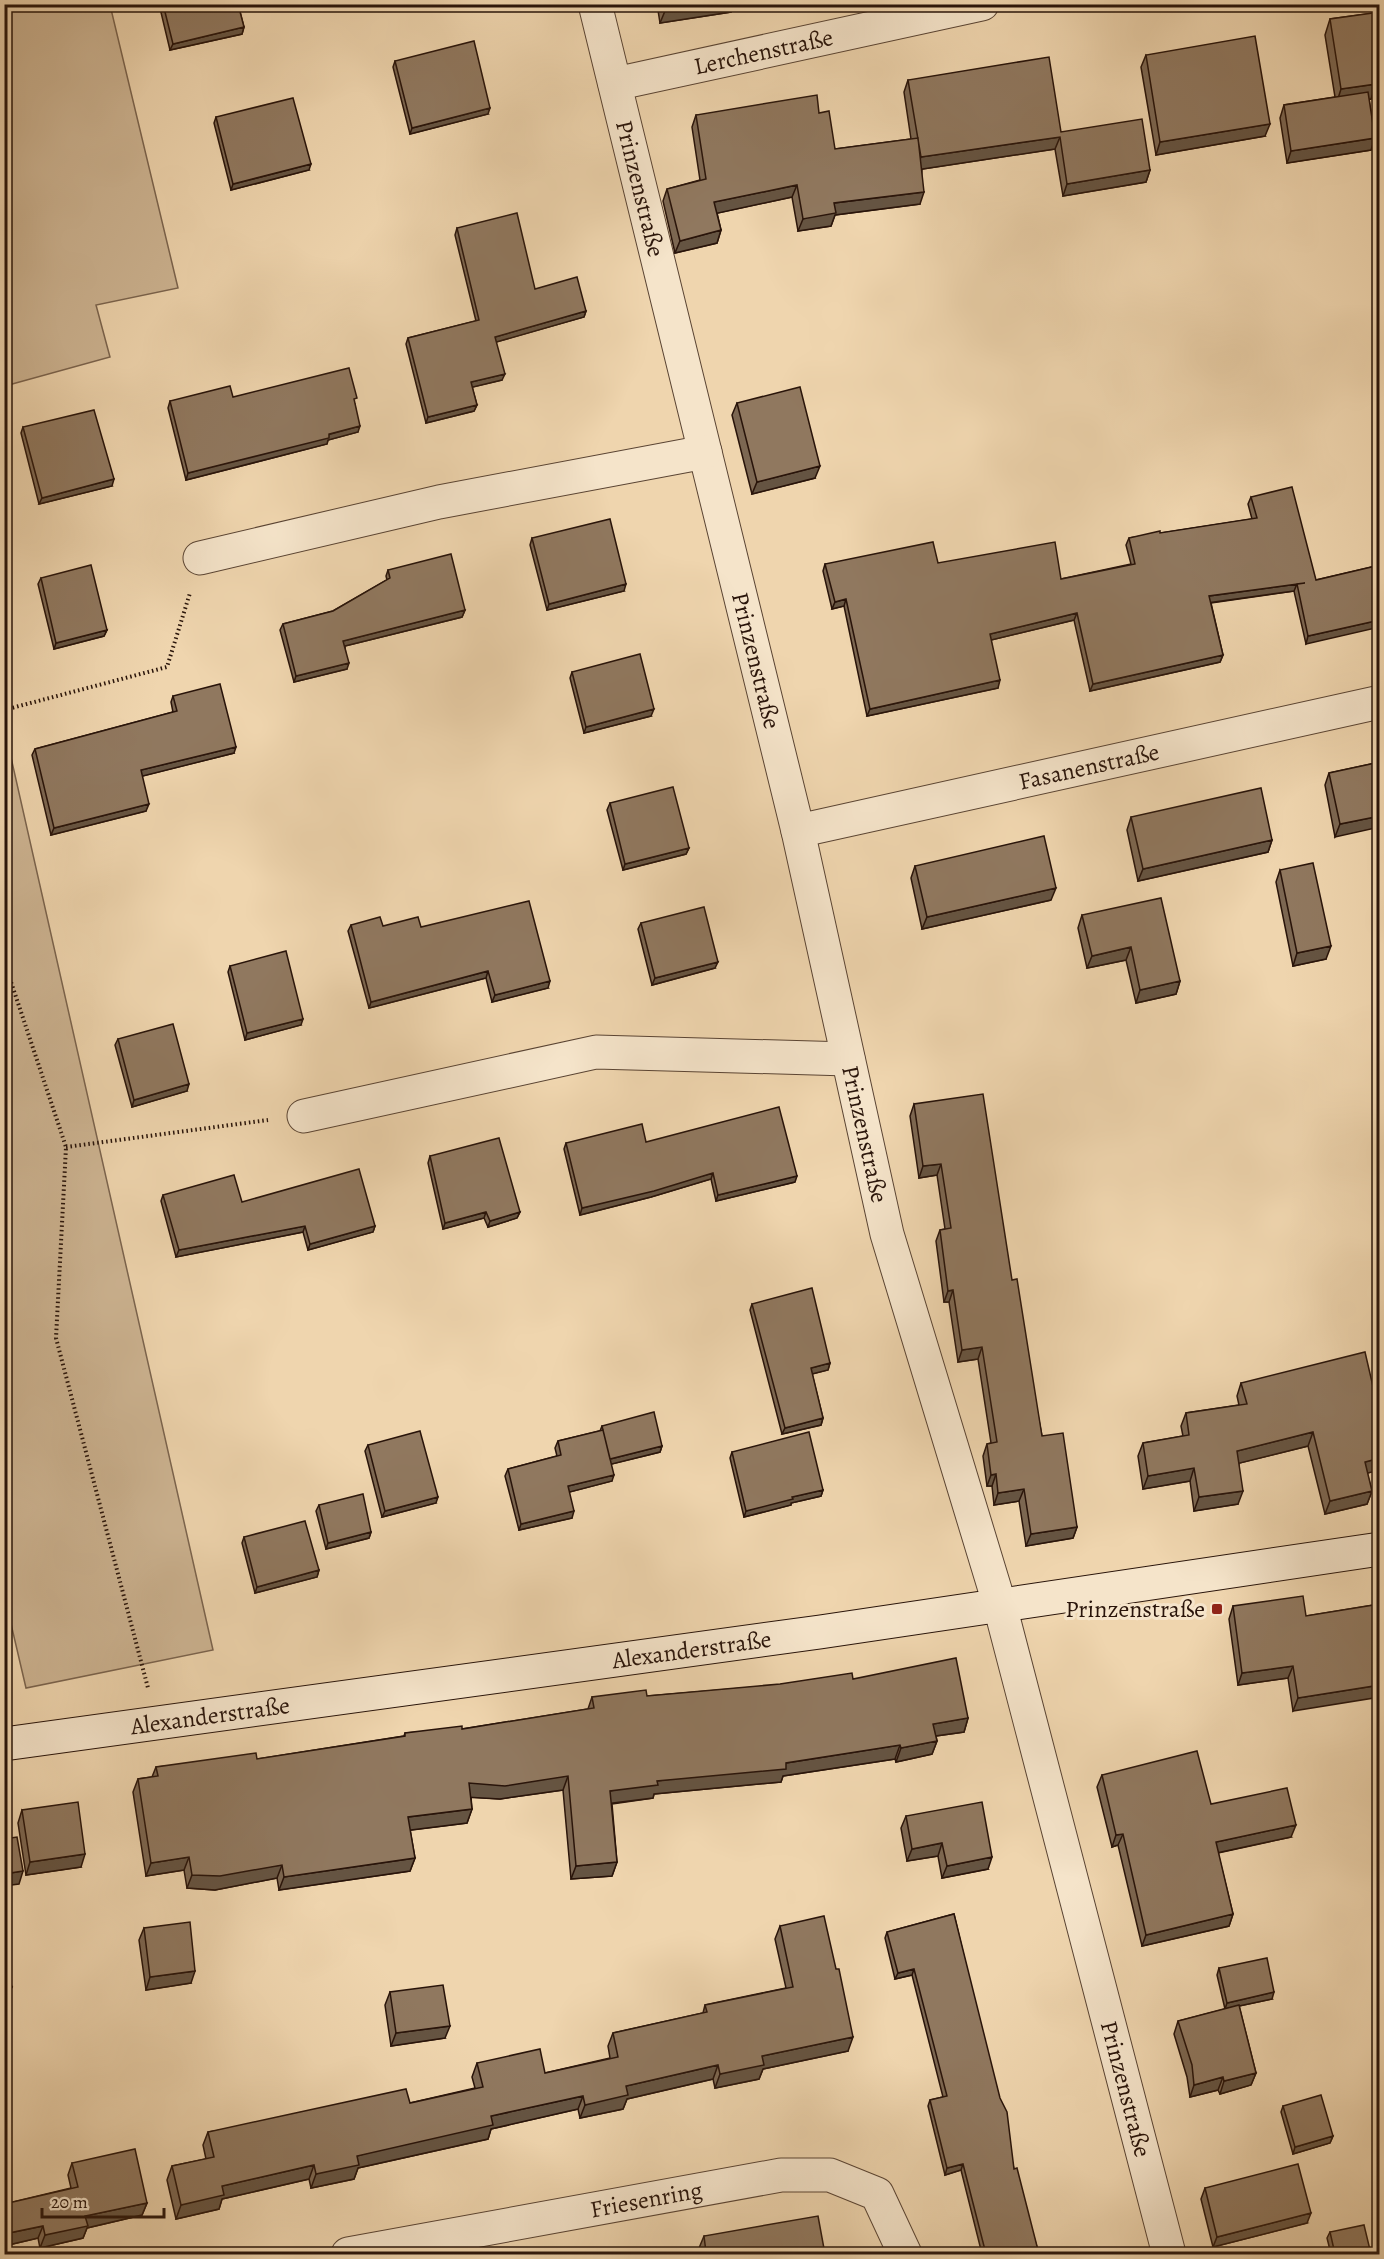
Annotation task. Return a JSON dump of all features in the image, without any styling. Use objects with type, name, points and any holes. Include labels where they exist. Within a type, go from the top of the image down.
[{"type":"street","name":"Prinzenstraße","points":[[595,4],[798,831],[887,1234],[1000,1606],[1169,2254]]},
{"type":"street","name":"Lerchenstraße","points":[[615,84],[982,4]]},
{"type":"street","points":[[200,558],[439,502],[705,452]]},
{"type":"street","name":"Fasanenstraße","points":[[798,831],[1380,702]]},
{"type":"street","points":[[304,1116],[596,1052],[848,1059]]},
{"type":"street","name":"Alexanderstraße","points":[[4,1744],[1000,1606],[1380,1549]]},
{"type":"street","name":"Friesenring","points":[[348,2254],[781,2175],[830,2175],[877,2194],[905,2254]]},
{"type":"path","points":[[4,710],[168,667],[200,558]]},
{"type":"path","points":[[4,961],[66,1147],[56,1338],[158,1723]]},
{"type":"path","points":[[66,1147],[304,1116]]},
{"type":"shaded area","points":[[5,4],[110,5],[178,288],[96,305],[110,357],[5,386]]},
{"type":"shaded area","points":[[5,731],[213,1650],[26,1688],[4,1594]]},
{"type":"building","points":[[163,4],[238,4],[244,27],[173,44]]},
{"type":"building","points":[[664,4],[706,4],[665,11]]},
{"type":"building","points":[[1380,12],[1380,68],[1374,69],[1376,84],[1341,89],[1330,19]]},
{"type":"building","points":[[1255,36],[1270,124],[1160,142],[1146,55]]},
{"type":"building","points":[[474,41],[490,108],[412,128],[395,61]]},
{"type":"building","points":[[1049,57],[1061,132],[1142,119],[1150,170],[1067,184],[1060,137],[921,157],[908,80]]},
{"type":"building","points":[[1368,92],[1375,138],[1291,151],[1284,105]]},
{"type":"building","points":[[817,95],[819,113],[829,111],[835,149],[918,138],[924,192],[834,203],[836,213],[803,219],[797,185],[714,202],[721,230],[680,241],[667,189],[706,179],[696,115]]},
{"type":"building","points":[[293,98],[311,164],[233,184],[216,117]]},
{"type":"building","points":[[517,213],[535,289],[577,277],[586,311],[495,337],[505,374],[471,382],[477,405],[428,417],[408,338],[479,320],[457,228]]},
{"type":"building","points":[[349,368],[357,398],[354,399],[360,426],[329,434],[329,438],[188,473],[170,401],[230,386],[233,397]]},
{"type":"building","points":[[800,387],[820,466],[757,482],[737,403]]},
{"type":"building","points":[[94,410],[114,479],[42,498],[23,427]]},
{"type":"building","points":[[1292,487],[1316,580],[1380,565],[1380,620],[1308,636],[1297,584],[1209,596],[1223,655],[1093,684],[1077,613],[990,634],[1000,680],[870,709],[846,599],[835,602],[825,564],[933,542],[938,563],[1055,542],[1061,579],[1135,564],[1129,538],[1160,531],[1160,533],[1257,518],[1251,497]]},
{"type":"building","points":[[610,519],[626,584],[549,604],[532,538]]},
{"type":"building","points":[[451,554],[465,610],[343,641],[349,663],[296,676],[283,624],[333,611],[390,578],[388,570]]},
{"type":"building","points":[[91,565],[107,630],[56,643],[41,578]]},
{"type":"building","points":[[640,654],[654,709],[586,727],[572,672]]},
{"type":"building","points":[[220,684],[236,747],[141,770],[149,804],[54,828],[35,749],[177,711],[173,696]]},
{"type":"building","points":[[1380,762],[1380,816],[1340,824],[1329,773]]},
{"type":"building","points":[[673,787],[689,848],[625,864],[610,803]]},
{"type":"building","points":[[1261,788],[1272,840],[1143,869],[1131,817]]},
{"type":"building","points":[[1044,836],[1056,888],[927,917],[915,866]]},
{"type":"building","points":[[1313,863],[1331,946],[1297,953],[1280,870]]},
{"type":"building","points":[[1161,898],[1180,981],[1140,990],[1131,947],[1092,956],[1082,915]]},
{"type":"building","points":[[529,901],[550,981],[495,995],[488,971],[371,1002],[351,925],[380,917],[383,926],[418,917],[421,927]]},
{"type":"building","points":[[704,907],[718,962],[655,978],[641,923]]},
{"type":"building","points":[[286,951],[303,1019],[247,1033],[230,966]]},
{"type":"building","points":[[173,1024],[189,1084],[134,1100],[118,1039]]},
{"type":"building","points":[[983,1094],[1012,1280],[1017,1279],[1042,1436],[1063,1433],[1077,1527],[1031,1534],[1024,1489],[998,1493],[996,1474],[991,1475],[987,1444],[997,1442],[982,1347],[962,1350],[953,1290],[948,1291],[940,1230],[951,1228],[941,1164],[923,1166],[914,1104]]},
{"type":"building","points":[[779,1107],[797,1176],[718,1195],[713,1173],[654,1191],[582,1208],[566,1143],[642,1124],[646,1142]]},
{"type":"building","points":[[499,1138],[520,1212],[490,1221],[486,1212],[445,1223],[430,1156]]},
{"type":"building","points":[[359,1169],[375,1226],[310,1244],[305,1226],[179,1250],[163,1195],[234,1175],[242,1202]]},
{"type":"building","points":[[812,1288],[830,1363],[811,1368],[823,1418],[785,1428],[752,1304]]},
{"type":"building","points":[[1365,1352],[1374,1391],[1380,1390],[1380,1458],[1365,1462],[1372,1491],[1330,1501],[1313,1432],[1237,1451],[1243,1491],[1199,1497],[1194,1468],[1148,1476],[1143,1443],[1189,1435],[1186,1413],[1247,1404],[1241,1383]]},
{"type":"building","points":[[654,1412],[662,1446],[610,1459],[602,1426]]},
{"type":"building","points":[[603,1430],[614,1475],[568,1486],[574,1511],[521,1524],[508,1469],[561,1455],[558,1441]]},
{"type":"building","points":[[420,1431],[438,1497],[385,1511],[368,1445]]},
{"type":"building","points":[[809,1432],[823,1490],[746,1511],[732,1452]]},
{"type":"building","points":[[363,1494],[371,1532],[328,1543],[319,1505]]},
{"type":"building","points":[[305,1521],[319,1570],[257,1587],[244,1537]]},
{"type":"building","points":[[1303,1596],[1306,1616],[1380,1604],[1380,1685],[1298,1698],[1293,1666],[1242,1673],[1233,1606]]},
{"type":"building","points":[[956,1658],[968,1718],[933,1724],[937,1741],[786,1763],[786,1769],[657,1781],[658,1785],[610,1791],[617,1862],[576,1866],[568,1776],[505,1786],[469,1783],[472,1809],[408,1817],[415,1858],[284,1877],[282,1865],[220,1876],[192,1875],[189,1857],[151,1863],[138,1779],[158,1776],[156,1767],[256,1753],[257,1759],[405,1736],[405,1733],[462,1726],[462,1729],[594,1708],[592,1697],[646,1690],[647,1696],[780,1684],[852,1673],[853,1679]]},
{"type":"building","points":[[1197,1751],[1211,1804],[1287,1788],[1296,1825],[1216,1842],[1233,1914],[1146,1935],[1123,1834],[1116,1835],[1102,1775]]},
{"type":"building","points":[[78,1802],[85,1854],[30,1862],[22,1810]]},
{"type":"building","points":[[982,1802],[992,1857],[947,1866],[942,1843],[912,1849],[906,1816]]},
{"type":"building","points":[[17,1837],[23,1871],[4,1874],[4,1839]]},
{"type":"building","points":[[954,1914],[1000,2098],[1007,2112],[1014,2169],[1017,2168],[1039,2254],[986,2254],[963,2164],[947,2168],[930,2100],[947,2096],[914,1969],[898,1973],[887,1932]]},
{"type":"building","points":[[824,1916],[836,1969],[839,1969],[853,2037],[762,2056],[764,2065],[720,2074],[718,2065],[626,2086],[628,2095],[585,2105],[583,2096],[491,2116],[493,2125],[357,2156],[359,2165],[316,2174],[314,2165],[222,2186],[224,2195],[181,2205],[172,2166],[214,2157],[208,2132],[406,2089],[410,2103],[483,2087],[477,2063],[540,2049],[545,2073],[618,2057],[613,2033],[707,2012],[705,2005],[793,1987],[780,1926]]},
{"type":"building","points":[[190,1922],[195,1971],[150,1977],[144,1928]]},
{"type":"building","points":[[1267,1958],[1274,1992],[1227,2003],[1219,1968]]},
{"type":"building","points":[[4,1959],[12,1987],[4,1989]]},
{"type":"building","points":[[443,1985],[450,2026],[396,2033],[390,1992]]},
{"type":"building","points":[[1239,2005],[1256,2073],[1224,2081],[1223,2077],[1194,2085],[1192,2065],[1178,2021]]},
{"type":"building","points":[[1321,2095],[1333,2136],[1295,2147],[1283,2106]]},
{"type":"building","points":[[135,2149],[147,2203],[85,2216],[88,2226],[45,2235],[43,2226],[4,2234],[4,2204],[78,2187],[72,2163]]},
{"type":"building","points":[[1298,2164],[1311,2213],[1217,2237],[1205,2188]]},
{"type":"building","points":[[818,2216],[825,2254],[692,2254],[706,2252],[704,2236]]},
{"type":"building","points":[[1364,2225],[1371,2254],[1335,2254],[1330,2232]]},
{"type":"place","name":"Prinzenstraße","points":[[1217,1609]]}]
